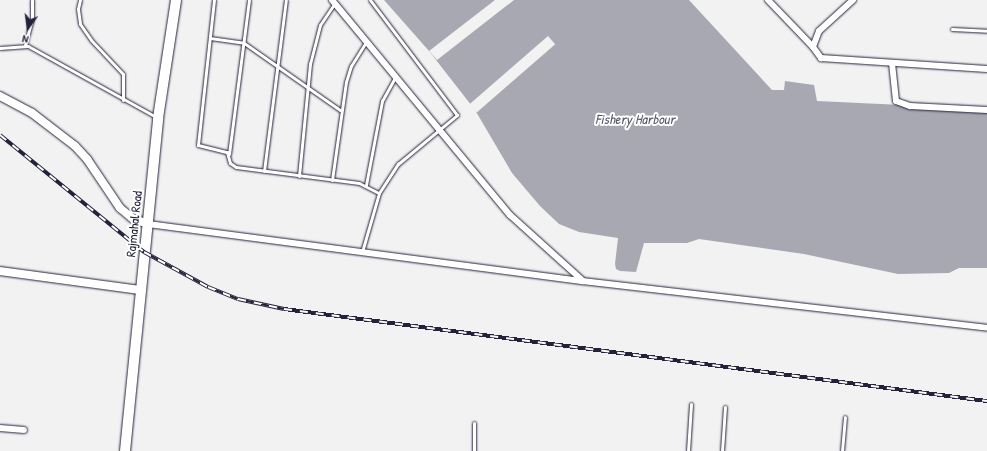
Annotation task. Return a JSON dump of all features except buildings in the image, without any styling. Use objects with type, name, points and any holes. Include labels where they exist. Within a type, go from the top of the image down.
[{"type":"main road","name":"Rajmahal Road","points":[[125,451],[158,118],[176,0]]},
{"type":"street","points":[[768,0],[813,47],[821,58],[987,69]]},
{"type":"street","points":[[813,47],[819,31],[853,0]]},
{"type":"street","points":[[333,2],[438,132],[510,215],[583,280]]},
{"type":"street","points":[[892,63],[896,101],[910,106],[987,110]]},
{"type":"street","points":[[0,96],[32,113],[75,146],[87,159],[120,208],[132,218],[148,224],[609,284],[987,328]]},
{"type":"street","points":[[0,271],[140,290]]},
{"type":"street","points":[[0,428],[24,430]]},
{"type":"lane","points":[[25,45],[32,19],[32,0]]},
{"type":"lane","points":[[80,0],[78,9],[80,24],[91,40],[123,74],[123,100]]},
{"type":"lane","points":[[214,0],[198,143],[200,147],[229,154]]},
{"type":"lane","points":[[249,0],[242,42],[229,154],[232,166],[366,185],[379,193]]},
{"type":"lane","points":[[264,171],[286,0]]},
{"type":"lane","points":[[362,252],[379,193],[403,160],[456,118],[456,113],[370,0]]},
{"type":"lane","points":[[299,176],[307,85],[317,32],[333,2]]},
{"type":"lane","points":[[952,29],[987,31]]},
{"type":"lane","points":[[210,38],[242,42],[307,85],[340,110]]},
{"type":"lane","points":[[332,180],[340,110],[350,66],[366,42]]},
{"type":"lane","points":[[0,48],[25,45],[158,118]]},
{"type":"lane","points":[[366,185],[382,101],[395,78]]},
{"type":"lane","points":[[688,451],[691,404]]},
{"type":"lane","points":[[722,451],[725,407]]},
{"type":"lane","points":[[842,451],[845,417]]},
{"type":"lane","points":[[474,423],[474,451]]},
{"type":"water","name":"Fishery Harbour","points":[[384,0],[689,0],[772,90],[784,90],[785,81],[814,85],[817,101],[987,109],[987,268],[959,268],[949,273],[898,274],[804,254],[699,239],[687,243],[644,243],[636,272],[620,271],[616,269],[615,264],[618,238],[579,232],[559,224],[540,206],[512,173],[475,110],[429,51]]},
{"type":"pier","points":[[495,0],[514,0],[437,60],[429,51]]},
{"type":"pier","points":[[548,36],[555,44],[477,113],[470,104]]},
{"type":"railway","points":[[0,135],[144,252],[208,287],[238,299],[284,309],[987,401]]}]
